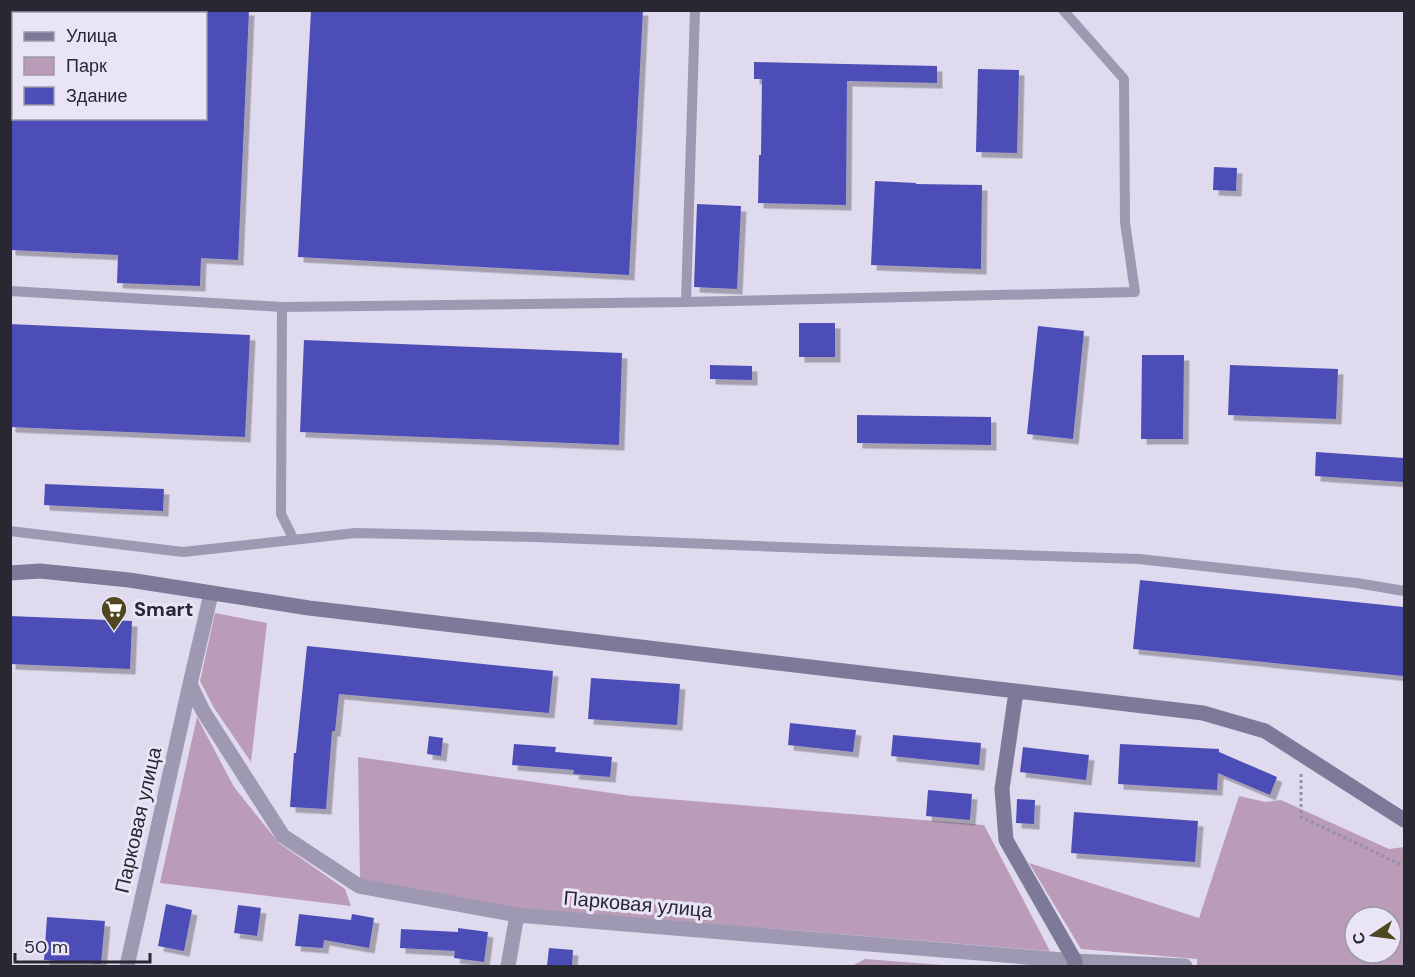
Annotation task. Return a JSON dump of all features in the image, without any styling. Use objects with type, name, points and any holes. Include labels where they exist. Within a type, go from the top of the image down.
[{"type":"street","points":[[10,573],[40,571],[129,580],[309,608],[1203,713],[1265,731],[1404,820]]},
{"type":"street","name":"Парковая улица","points":[[127,966],[211,594]]},
{"type":"street","name":"Парковая улица","points":[[190,684],[203,711],[283,836],[359,886],[517,915],[1075,964],[1185,966]]},
{"type":"street","points":[[1016,692],[1002,789],[1006,840],[1075,964]]},
{"type":"street","points":[[508,966],[517,915]]},
{"type":"lane","points":[[686,302],[696,10]]},
{"type":"lane","points":[[10,291],[282,307],[686,302],[1136,292],[1125,222],[1124,79],[1063,10]]},
{"type":"lane","points":[[282,307],[281,514],[294,540]]},
{"type":"lane","points":[[10,531],[183,552],[356,533],[514,536],[1139,560],[1346,582],[1404,591]]},
{"type":"path","points":[[1301,766],[1301,817],[1404,866]]},
{"type":"green space","points":[[215,613],[267,623],[251,762],[214,708],[200,681]]},
{"type":"green space","points":[[197,717],[234,787],[279,843],[345,889],[351,906],[160,883]]},
{"type":"green space","points":[[358,757],[632,796],[984,825],[1050,951],[515,908],[360,879]]},
{"type":"green space","points":[[1239,796],[1265,802],[1281,800],[1389,849],[1404,847],[1404,966],[1197,966],[1197,959],[1081,949],[1029,863],[1199,918]]},
{"type":"green space","points":[[865,959],[954,966],[852,966]]},
{"type":"building","points":[[206,10],[249,10],[238,260],[201,258],[200,286],[117,283],[118,255],[10,250],[10,118],[12,120],[207,120]]},
{"type":"building","points":[[311,10],[643,10],[629,275],[298,257]]},
{"type":"building","points":[[754,62],[937,66],[937,83],[847,81],[846,205],[758,203],[762,79],[754,79]]},
{"type":"building","points":[[978,69],[1019,70],[1017,153],[976,152]]},
{"type":"building","points":[[1214,167],[1237,168],[1236,191],[1213,190]]},
{"type":"building","points":[[875,181],[982,185],[981,269],[871,265]]},
{"type":"building","points":[[697,204],[741,206],[737,289],[694,287]]},
{"type":"building","points":[[799,323],[835,323],[835,357],[799,357]]},
{"type":"building","points":[[10,324],[250,335],[245,437],[10,427]]},
{"type":"building","points":[[1038,326],[1084,331],[1073,439],[1027,434]]},
{"type":"building","points":[[304,340],[622,353],[619,445],[300,432]]},
{"type":"building","points":[[1142,355],[1184,355],[1183,439],[1141,439]]},
{"type":"building","points":[[710,365],[752,366],[752,380],[710,379]]},
{"type":"building","points":[[1230,365],[1338,369],[1336,419],[1228,415]]},
{"type":"building","points":[[857,415],[991,417],[991,445],[857,443]]},
{"type":"building","points":[[1316,452],[1404,458],[1404,482],[1315,476]]},
{"type":"building","points":[[45,484],[164,489],[163,511],[44,505]]},
{"type":"building","points":[[1140,580],[1404,607],[1404,676],[1133,649]]},
{"type":"building","points":[[10,616],[132,621],[130,669],[10,664]]},
{"type":"building","points":[[307,646],[553,671],[549,713],[339,694],[335,731],[332,731],[326,809],[290,807]]},
{"type":"building","points":[[591,678],[680,684],[677,725],[588,719]]},
{"type":"building","points":[[790,723],[856,730],[853,752],[788,745]]},
{"type":"building","points":[[893,735],[981,743],[979,765],[891,756]]},
{"type":"building","points":[[429,736],[443,738],[441,756],[427,754]]},
{"type":"building","points":[[514,744],[556,747],[555,752],[612,757],[610,777],[573,774],[574,770],[512,765]]},
{"type":"building","points":[[1120,744],[1219,749],[1219,752],[1277,777],[1270,795],[1218,773],[1217,790],[1118,784]]},
{"type":"building","points":[[1023,747],[1089,755],[1086,780],[1020,772]]},
{"type":"building","points":[[928,790],[972,794],[970,820],[926,816]]},
{"type":"building","points":[[1017,799],[1035,800],[1034,824],[1016,823]]},
{"type":"building","points":[[1074,812],[1198,821],[1195,862],[1071,853]]},
{"type":"building","points":[[166,904],[192,910],[184,951],[158,946]]},
{"type":"building","points":[[238,905],[261,908],[257,936],[234,933]]},
{"type":"building","points":[[299,914],[351,920],[352,914],[374,918],[369,948],[324,940],[323,948],[295,946]]},
{"type":"building","points":[[47,917],[105,921],[101,964],[44,960]]},
{"type":"building","points":[[458,928],[488,932],[484,962],[454,958],[455,951],[400,948],[401,929],[458,932]]},
{"type":"building","points":[[549,948],[573,950],[572,966],[547,966]]},
{"type":"place","name":"Smart","points":[[114,632]]}]
